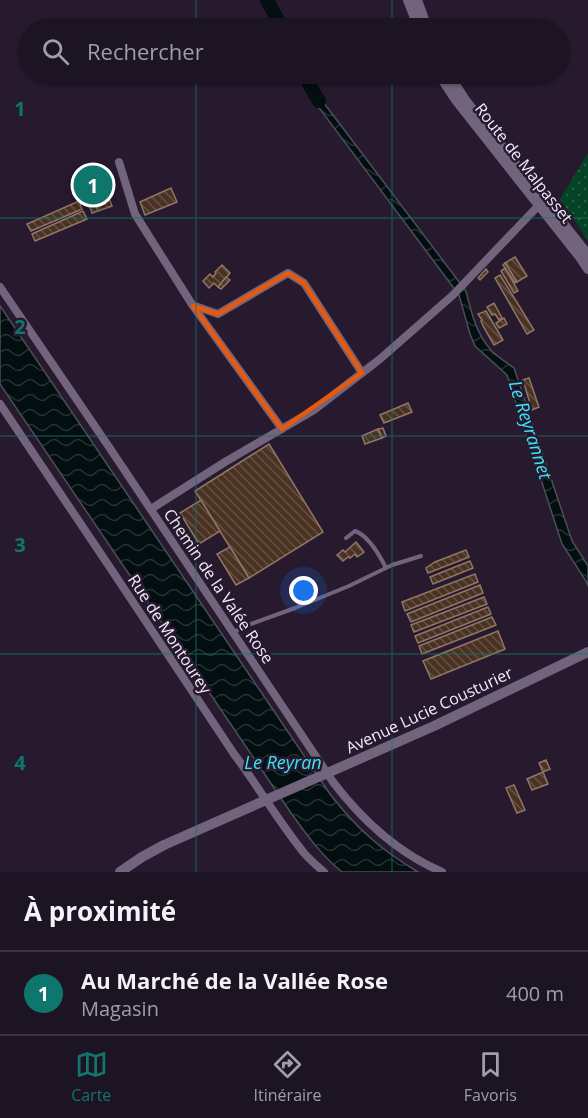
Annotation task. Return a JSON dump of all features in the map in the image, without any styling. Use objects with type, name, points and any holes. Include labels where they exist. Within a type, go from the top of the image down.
[{"type":"main road","points":[[408,0],[415,18]]},
{"type":"main road","points":[[417,0],[423,18]]},
{"type":"main road","name":"Route de Malpasset","points":[[446,84],[456,100],[542,202]]},
{"type":"main road","name":"Route de Malpasset","points":[[455,84],[550,213],[588,269]]},
{"type":"main road","name":"Route de Malpasset","points":[[550,213],[588,255]]},
{"type":"main road","name":"Avenue Lucie Cousturier","points":[[120,872],[164,845],[434,726],[588,652]]},
{"type":"street","points":[[119,162],[135,213],[193,306],[282,429]]},
{"type":"street","points":[[151,509],[314,410],[362,374],[453,295],[542,202]]},
{"type":"street","points":[[193,306],[218,314],[288,273],[304,283],[362,374]]},
{"type":"street","name":"Chemin de la Valée Rose","points":[[0,287],[345,798],[380,833],[409,855],[442,872]]},
{"type":"street","name":"Rue de Montourey","points":[[0,404],[278,818],[305,855],[324,872]]},
{"type":"lane","points":[[346,538],[355,531],[360,533],[386,568]]},
{"type":"lane","points":[[233,633],[245,626],[349,586],[386,568],[421,556]]},
{"type":"highlighted area","points":[[288,273],[304,283],[362,373],[282,429],[193,306],[218,314]]},
{"type":"green space","points":[[588,153],[588,241],[560,199]]},
{"type":"water","name":"Le Reyrannet","points":[[313,84],[314,90],[466,291],[481,337],[496,355],[514,368],[572,541],[588,566],[588,586],[562,544],[507,375],[475,346],[459,295],[311,97],[308,86]]},
{"type":"water","name":"Le Reyran","points":[[0,306],[330,794],[370,838],[418,872],[342,872],[302,829],[0,384]]},
{"type":"building","points":[[97,166],[112,206],[98,211],[83,171]]},
{"type":"building","points":[[83,171],[98,211],[92,213],[77,173]]},
{"type":"building","points":[[171,188],[177,202],[145,215],[140,202]]},
{"type":"building","points":[[79,201],[82,209],[31,231],[27,224]]},
{"type":"building","points":[[83,211],[87,219],[35,241],[32,234]]},
{"type":"building","points":[[515,257],[527,276],[517,282],[505,263]]},
{"type":"building","points":[[505,263],[517,282],[515,283],[503,265]]},
{"type":"building","points":[[222,265],[230,273],[218,287],[214,283],[209,288],[203,281],[210,274],[213,277]]},
{"type":"building","points":[[505,268],[518,291],[514,293],[501,271]]},
{"type":"building","points":[[486,269],[488,272],[480,280],[478,278]]},
{"type":"building","points":[[500,275],[534,330],[527,334],[495,278]]},
{"type":"building","points":[[226,277],[230,280],[221,289],[218,287]]},
{"type":"building","points":[[494,303],[502,318],[499,320],[487,307]]},
{"type":"building","points":[[486,311],[503,340],[494,345],[478,314]]},
{"type":"building","points":[[504,318],[507,324],[499,328],[496,323]]},
{"type":"building","points":[[529,378],[539,407],[532,410],[523,380]]},
{"type":"building","points":[[408,403],[412,412],[384,423],[380,415]]},
{"type":"building","points":[[383,428],[386,436],[382,438],[378,429]]},
{"type":"building","points":[[378,429],[382,438],[365,444],[362,436]]},
{"type":"building","points":[[269,444],[323,532],[249,578],[195,491]]},
{"type":"building","points":[[201,500],[220,531],[199,544],[180,513]]},
{"type":"building","points":[[356,542],[364,552],[357,557],[355,554],[343,561],[337,555],[343,550],[345,552]]},
{"type":"building","points":[[230,547],[249,578],[236,585],[217,554]]},
{"type":"building","points":[[466,550],[469,557],[428,573],[426,568],[435,562]]},
{"type":"building","points":[[470,561],[473,568],[433,584],[430,577]]},
{"type":"building","points":[[475,574],[478,582],[405,611],[402,602]]},
{"type":"building","points":[[480,585],[483,593],[411,622],[407,614]]},
{"type":"building","points":[[484,597],[487,604],[414,632],[411,625]]},
{"type":"building","points":[[488,607],[491,614],[418,643],[415,636]]},
{"type":"building","points":[[492,617],[496,625],[422,654],[419,646]]},
{"type":"building","points":[[498,631],[505,649],[431,679],[423,661]]},
{"type":"building","points":[[546,760],[550,769],[543,772],[539,763]]},
{"type":"building","points":[[543,772],[548,784],[532,790],[527,779]]},
{"type":"building","points":[[514,785],[525,810],[517,813],[506,788]]},
{"type":"waterway","name":"Le Reyrannet","points":[[267,0],[277,18]]},
{"type":"waterway","name":"Le Reyrannet","points":[[309,84],[319,101]]},
{"type":"place","name":"Au Marché de la Vallée Rose","points":[[93,185]]}]
